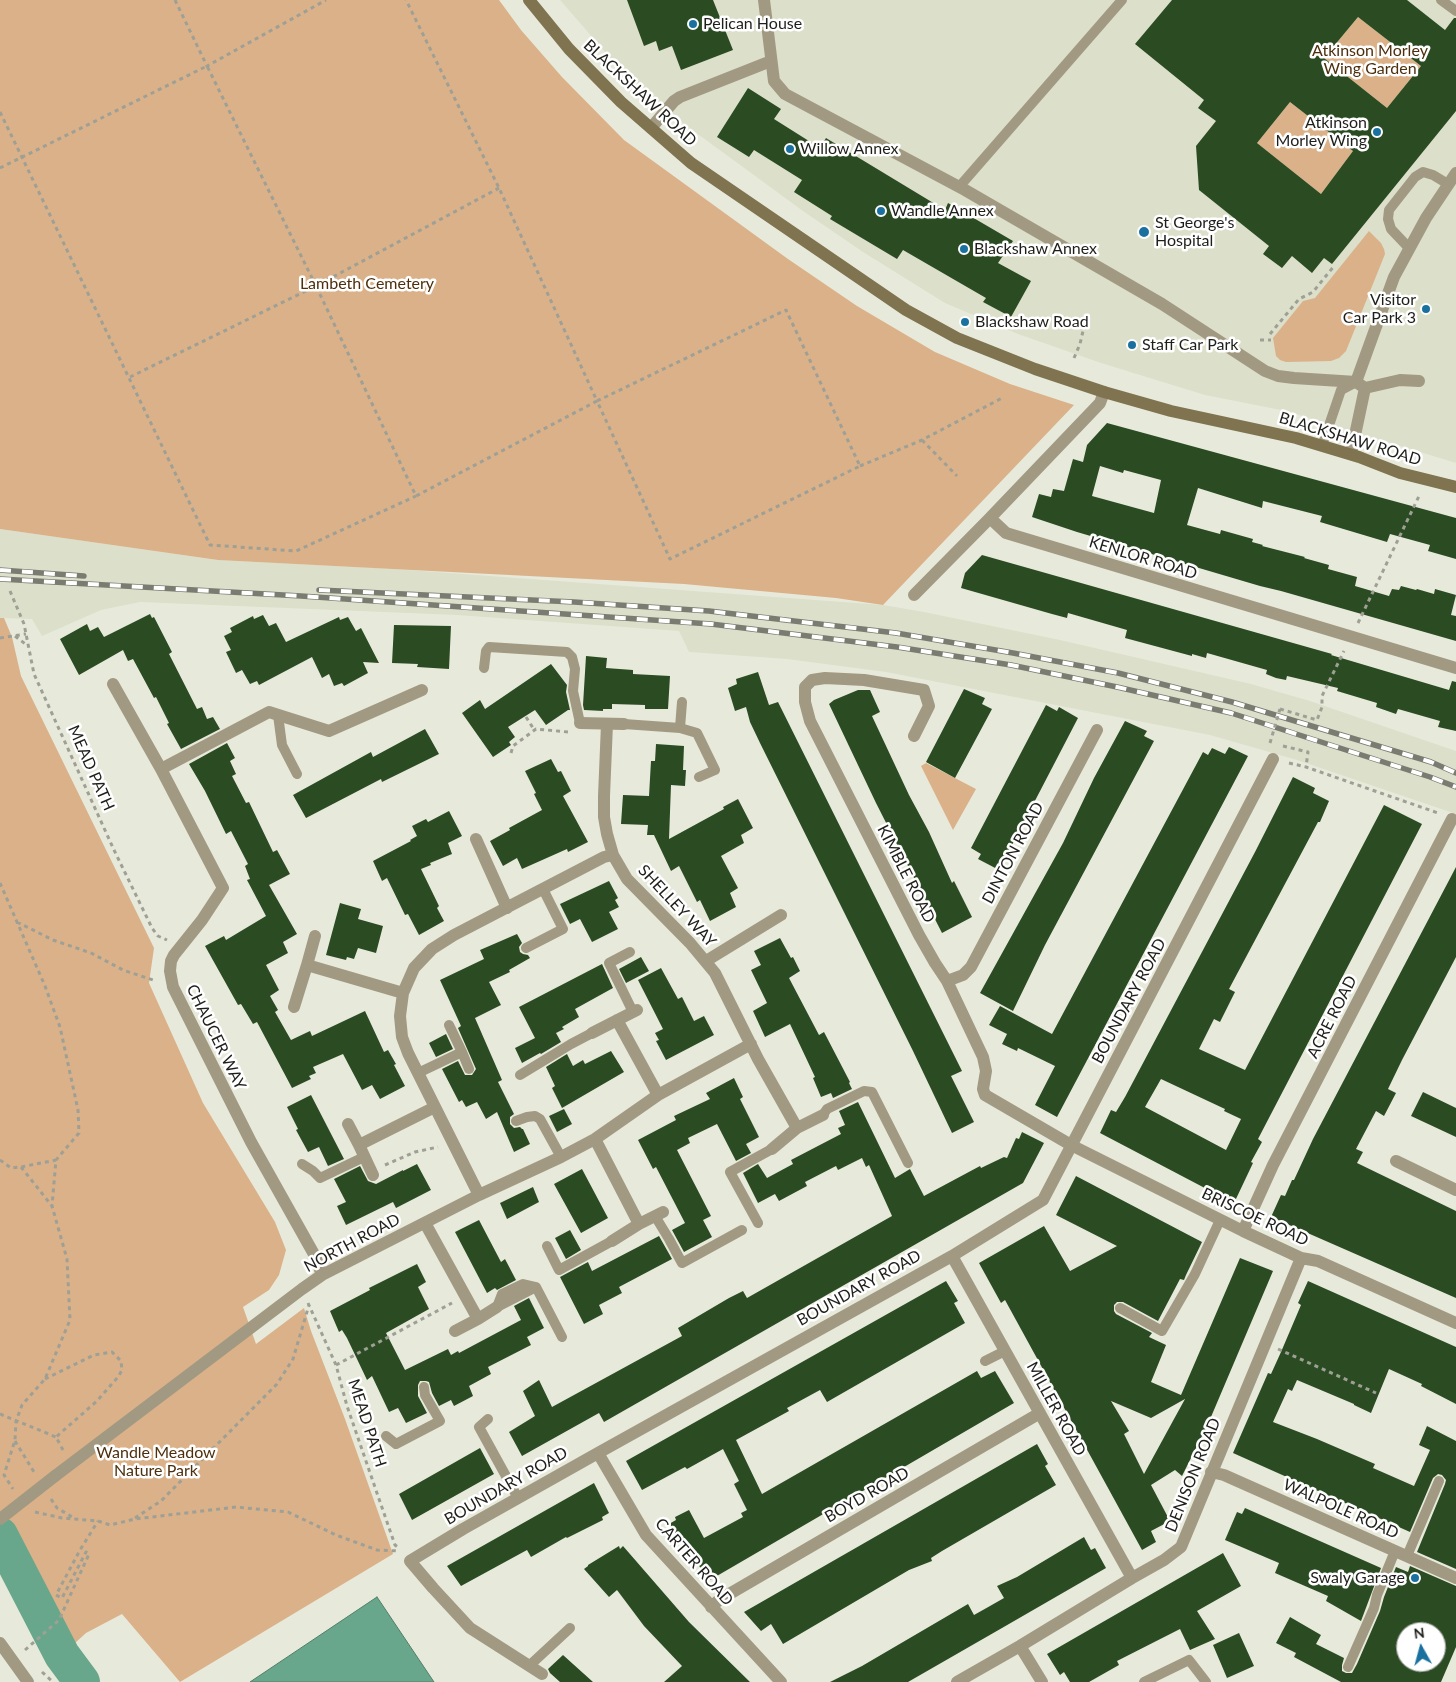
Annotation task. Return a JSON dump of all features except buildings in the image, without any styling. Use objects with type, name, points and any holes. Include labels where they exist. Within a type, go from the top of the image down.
[{"type":"street","name":"BLACKSHAW ROAD","points":[[529,0],[569,49],[621,102],[691,163],[906,310],[957,338],[1035,369],[1104,392],[1171,411],[1256,428],[1351,454],[1400,473],[1456,487]]},
{"type":"street","points":[[764,0],[774,81],[785,94],[959,187],[1162,304],[1265,371],[1278,376],[1360,385],[1400,380],[1419,381]]},
{"type":"street","points":[[651,128],[674,101],[680,97],[771,61]]},
{"type":"street","points":[[1351,454],[1360,385],[1394,277],[1426,218],[1456,173]]},
{"type":"street","points":[[914,595],[1100,403],[1104,392]]},
{"type":"street","name":"KENLOR ROAD","points":[[990,518],[1006,533],[1014,537],[1456,668]]},
{"type":"street","name":"KIMBLE ROAD","points":[[914,736],[929,706],[924,690],[864,680],[825,678],[812,680],[805,687],[805,702],[810,721],[919,935],[947,981],[983,1058],[986,1066],[983,1088],[985,1095],[1071,1145]]},
{"type":"street","name":"CHAUCER WAY","points":[[113,684],[223,888],[202,920],[174,955],[170,971],[173,987],[246,1133],[315,1256],[322,1275]]},
{"type":"street","points":[[160,770],[269,712],[330,731],[422,690]]},
{"type":"street","name":"SHELLEY WAY","points":[[607,724],[604,803],[607,834],[613,855],[627,879],[706,961],[715,973],[797,1128]]},
{"type":"street","points":[[576,728],[624,724]]},
{"type":"street","name":"DINTON ROAD","points":[[947,981],[963,975],[971,967],[1097,730]]},
{"type":"street","name":"BOUNDARY ROAD","points":[[542,1674],[470,1628],[410,1561],[598,1452],[952,1256],[1043,1200],[1273,760]]},
{"type":"street","name":"ACRE ROAD","points":[[1244,1231],[1273,1164],[1452,819]]},
{"type":"street","points":[[476,839],[507,908]]},
{"type":"street","points":[[479,1195],[408,1053],[402,1037],[400,1016],[403,993],[414,968],[432,949],[454,935],[604,857],[613,855]]},
{"type":"street","points":[[706,961],[781,915]]},
{"type":"street","points":[[294,1007],[315,936]]},
{"type":"street","points":[[306,965],[403,993]]},
{"type":"street","points":[[592,1033],[635,1011]]},
{"type":"street","points":[[617,1020],[658,1095]]},
{"type":"street","name":"NORTH ROAD","points":[[0,1519],[70,1464],[322,1275],[479,1195],[595,1139],[658,1095],[751,1044]]},
{"type":"street","points":[[359,1145],[435,1107]]},
{"type":"street","points":[[772,1149],[797,1128],[823,1115]]},
{"type":"street","points":[[348,1124],[372,1173]]},
{"type":"street","points":[[595,1139],[639,1224]]},
{"type":"street","name":"BRISCOE ROAD","points":[[1071,1145],[1220,1220],[1301,1258],[1318,1261],[1456,1322]]},
{"type":"street","points":[[1396,1161],[1456,1190]]},
{"type":"street","points":[[612,1241],[659,1214]]},
{"type":"street","points":[[425,1223],[464,1296],[478,1318]]},
{"type":"street","name":"MILLER ROAD","points":[[952,1256],[1132,1578]]},
{"type":"street","name":"DENISON ROAD","points":[[957,1682],[1164,1560],[1181,1547],[1301,1258]]},
{"type":"street","points":[[455,1331],[497,1307]]},
{"type":"street","name":"BOYD ROAD","points":[[711,1606],[1040,1413]]},
{"type":"street","name":"CARTER ROAD","points":[[598,1452],[646,1535],[781,1682]]},
{"type":"street","name":"WALPOLE ROAD","points":[[1211,1472],[1224,1475],[1456,1578]]},
{"type":"street","points":[[0,1643],[28,1682]]},
{"type":"street","points":[[1020,1646],[1042,1682]]},
{"type":"lane","points":[[959,187],[1122,0]]},
{"type":"lane","points":[[1441,0],[1456,11]]},
{"type":"lane","points":[[1409,248],[1391,229],[1388,219],[1389,210],[1415,177],[1423,172],[1433,175],[1448,184]]},
{"type":"lane","points":[[1322,446],[1340,390],[1360,385]]},
{"type":"lane","points":[[484,668],[486,651],[489,647],[567,652],[572,657],[575,669],[573,692],[576,728]]},
{"type":"lane","points":[[680,728],[682,702]]},
{"type":"lane","points":[[278,715],[282,745],[297,774]]},
{"type":"lane","points":[[624,724],[680,728],[697,733],[715,770],[699,777]]},
{"type":"lane","points":[[526,948],[563,928],[544,889]]},
{"type":"lane","points":[[630,952],[609,963],[635,1011]]},
{"type":"lane","points":[[449,1025],[470,1069]]},
{"type":"lane","points":[[520,1075],[592,1033]]},
{"type":"lane","points":[[418,1073],[462,1052]]},
{"type":"lane","points":[[823,1115],[827,1109],[834,1105],[864,1091],[872,1092],[908,1163]]},
{"type":"lane","points":[[516,1121],[527,1116],[535,1116],[540,1119],[561,1157]]},
{"type":"lane","points":[[758,1223],[730,1172],[772,1149]]},
{"type":"lane","points":[[302,1164],[320,1178],[364,1157]]},
{"type":"lane","points":[[659,1214],[669,1239],[682,1263],[742,1230]]},
{"type":"lane","points":[[1120,1308],[1162,1331],[1195,1274],[1220,1220]]},
{"type":"lane","points":[[547,1246],[559,1270],[612,1241]]},
{"type":"lane","points":[[497,1307],[502,1294],[523,1284],[536,1288],[562,1338]]},
{"type":"lane","points":[[985,1361],[1005,1351]]},
{"type":"lane","points":[[386,1436],[396,1444],[440,1421],[425,1395],[424,1387]]},
{"type":"lane","points":[[488,1419],[479,1428],[518,1498]]},
{"type":"lane","points":[[1348,1667],[1374,1608],[1377,1595],[1439,1481]]},
{"type":"lane","points":[[529,1666],[570,1628]]},
{"type":"lane","points":[[1144,1682],[1190,1660],[1206,1682]]},
{"type":"path","points":[[175,0],[316,286],[416,496]]},
{"type":"path","points":[[0,168],[207,66],[326,0]]},
{"type":"path","points":[[406,0],[499,188],[670,559],[860,466],[922,440],[1004,397]]},
{"type":"path","points":[[0,112],[210,545],[296,551],[416,496],[597,401],[786,310],[860,466]]},
{"type":"path","points":[[130,377],[316,286],[499,188]]},
{"type":"path","points":[[1270,334],[1299,299],[1313,292],[1334,266]]},
{"type":"path","points":[[1074,358],[1083,331]]},
{"type":"path","points":[[1260,340],[1271,340]]},
{"type":"path","points":[[922,440],[957,476]]},
{"type":"path","points":[[1270,743],[1280,709],[1317,720],[1322,707],[1322,696],[1420,496],[1424,479]]},
{"type":"path","name":"MEAD PATH","points":[[10,591],[22,616],[34,674],[152,928],[163,940],[170,941]]},
{"type":"path","points":[[0,638],[26,634]]},
{"type":"path","points":[[15,636],[29,646]]},
{"type":"path","points":[[526,717],[535,731]]},
{"type":"path","points":[[511,753],[513,746],[536,730],[576,728]]},
{"type":"path","points":[[1280,745],[1308,752],[1306,767]]},
{"type":"path","points":[[1289,763],[1306,767],[1438,814]]},
{"type":"path","points":[[0,883],[45,986],[60,1027],[78,1110],[79,1133],[56,1160],[52,1206],[67,1259],[70,1320],[45,1379],[22,1406],[16,1421],[15,1440],[4,1475],[18,1496]]},
{"type":"path","points":[[17,922],[53,940],[91,953],[123,970],[156,981]]},
{"type":"path","points":[[372,1173],[415,1152],[443,1146]]},
{"type":"path","points":[[0,1160],[11,1168],[21,1168],[56,1160]]},
{"type":"path","points":[[21,1168],[52,1206]]},
{"type":"path","points":[[336,1365],[464,1296]]},
{"type":"path","name":"MEAD PATH","points":[[308,1303],[336,1365],[347,1406],[395,1545],[402,1551],[377,1550],[336,1535],[288,1512],[236,1507],[134,1519],[161,1501],[276,1384],[293,1359],[308,1303]]},
{"type":"path","points":[[1275,1348],[1376,1393]]},
{"type":"path","points":[[45,1379],[94,1355],[112,1352],[121,1361],[122,1370],[118,1377],[97,1401],[56,1437]]},
{"type":"path","points":[[0,1414],[56,1437],[70,1464]]},
{"type":"path","points":[[26,1510],[62,1518],[98,1521],[110,1525],[134,1519]]},
{"type":"path","points":[[86,1552],[62,1598],[56,1595],[98,1521]]},
{"type":"path","points":[[22,1652],[59,1620],[89,1554],[80,1550]]},
{"type":"shaded area","name":"St George's Hospital","points":[[560,0],[1456,0],[1456,463],[1286,411],[1205,395],[1101,363],[1018,334],[945,303],[863,252],[803,211],[665,110],[613,61]]},
{"type":"shaded area","points":[[0,529],[218,560],[395,569],[883,605],[924,612],[1060,640],[1251,684],[1310,701],[1456,751],[1456,814],[1297,760],[1210,735],[886,672],[787,659],[689,652],[679,631],[457,615],[140,602],[101,610],[42,636],[32,619],[0,618]]},
{"type":"shaded area","points":[[377,1597],[434,1682],[250,1682]]},
{"type":"green space","name":"Lambeth Cemetery","points":[[0,0],[499,0],[521,30],[562,77],[624,140],[788,259],[857,306],[935,352],[1010,384],[1074,405],[883,605],[836,598],[684,584],[218,560],[0,529]]},
{"type":"green space","name":"Atkinson Morley Wing Garden","points":[[1358,17],[1421,66],[1387,108],[1324,58]]},
{"type":"green space","name":"Atkinson Morley Wing Garden","points":[[1290,102],[1353,151],[1321,194],[1257,143]]},
{"type":"green space","points":[[1369,231],[1381,243],[1385,254],[1346,351],[1339,358],[1331,361],[1286,362],[1280,360],[1276,356],[1273,338],[1303,301],[1315,298]]},
{"type":"green space","name":"Wandle Meadow Nature Park","points":[[0,618],[4,618],[12,637],[21,676],[154,948],[149,983],[203,1103],[275,1222],[286,1250],[279,1275],[269,1290],[243,1307],[256,1344],[304,1308],[393,1554],[180,1682],[122,1614],[86,1633],[62,1655],[0,1535]]},
{"type":"green space","points":[[926,763],[976,789],[953,830],[921,766]]},
{"type":"waterway","points":[[0,1535],[62,1655],[82,1682]]},
{"type":"railway","points":[[0,570],[84,576]]},
{"type":"railway","points":[[0,579],[301,596],[711,624],[897,647],[1011,665],[1231,713],[1456,787]]},
{"type":"railway","points":[[319,590],[574,602],[709,611],[896,633],[1118,673],[1232,702],[1431,762],[1456,773]]},
{"type":"place","name":"Pelican House","points":[[693,24]]},
{"type":"place","name":"Atkinson Morley Wing","points":[[1377,132]]},
{"type":"place","name":"Willow Annex","points":[[790,149]]},
{"type":"place","name":"Wandle Annex","points":[[881,211]]},
{"type":"place","name":"St George's Hospital","points":[[1144,232]]},
{"type":"place","name":"Blackshaw Annex","points":[[964,249]]},
{"type":"place","name":"Visitor Car Park 3","points":[[1426,309]]},
{"type":"place","name":"Blackshaw Road","points":[[965,322]]},
{"type":"place","name":"Staff Car Park","points":[[1132,345]]},
{"type":"place","name":"Swaly Garage","points":[[1415,1578]]}]
